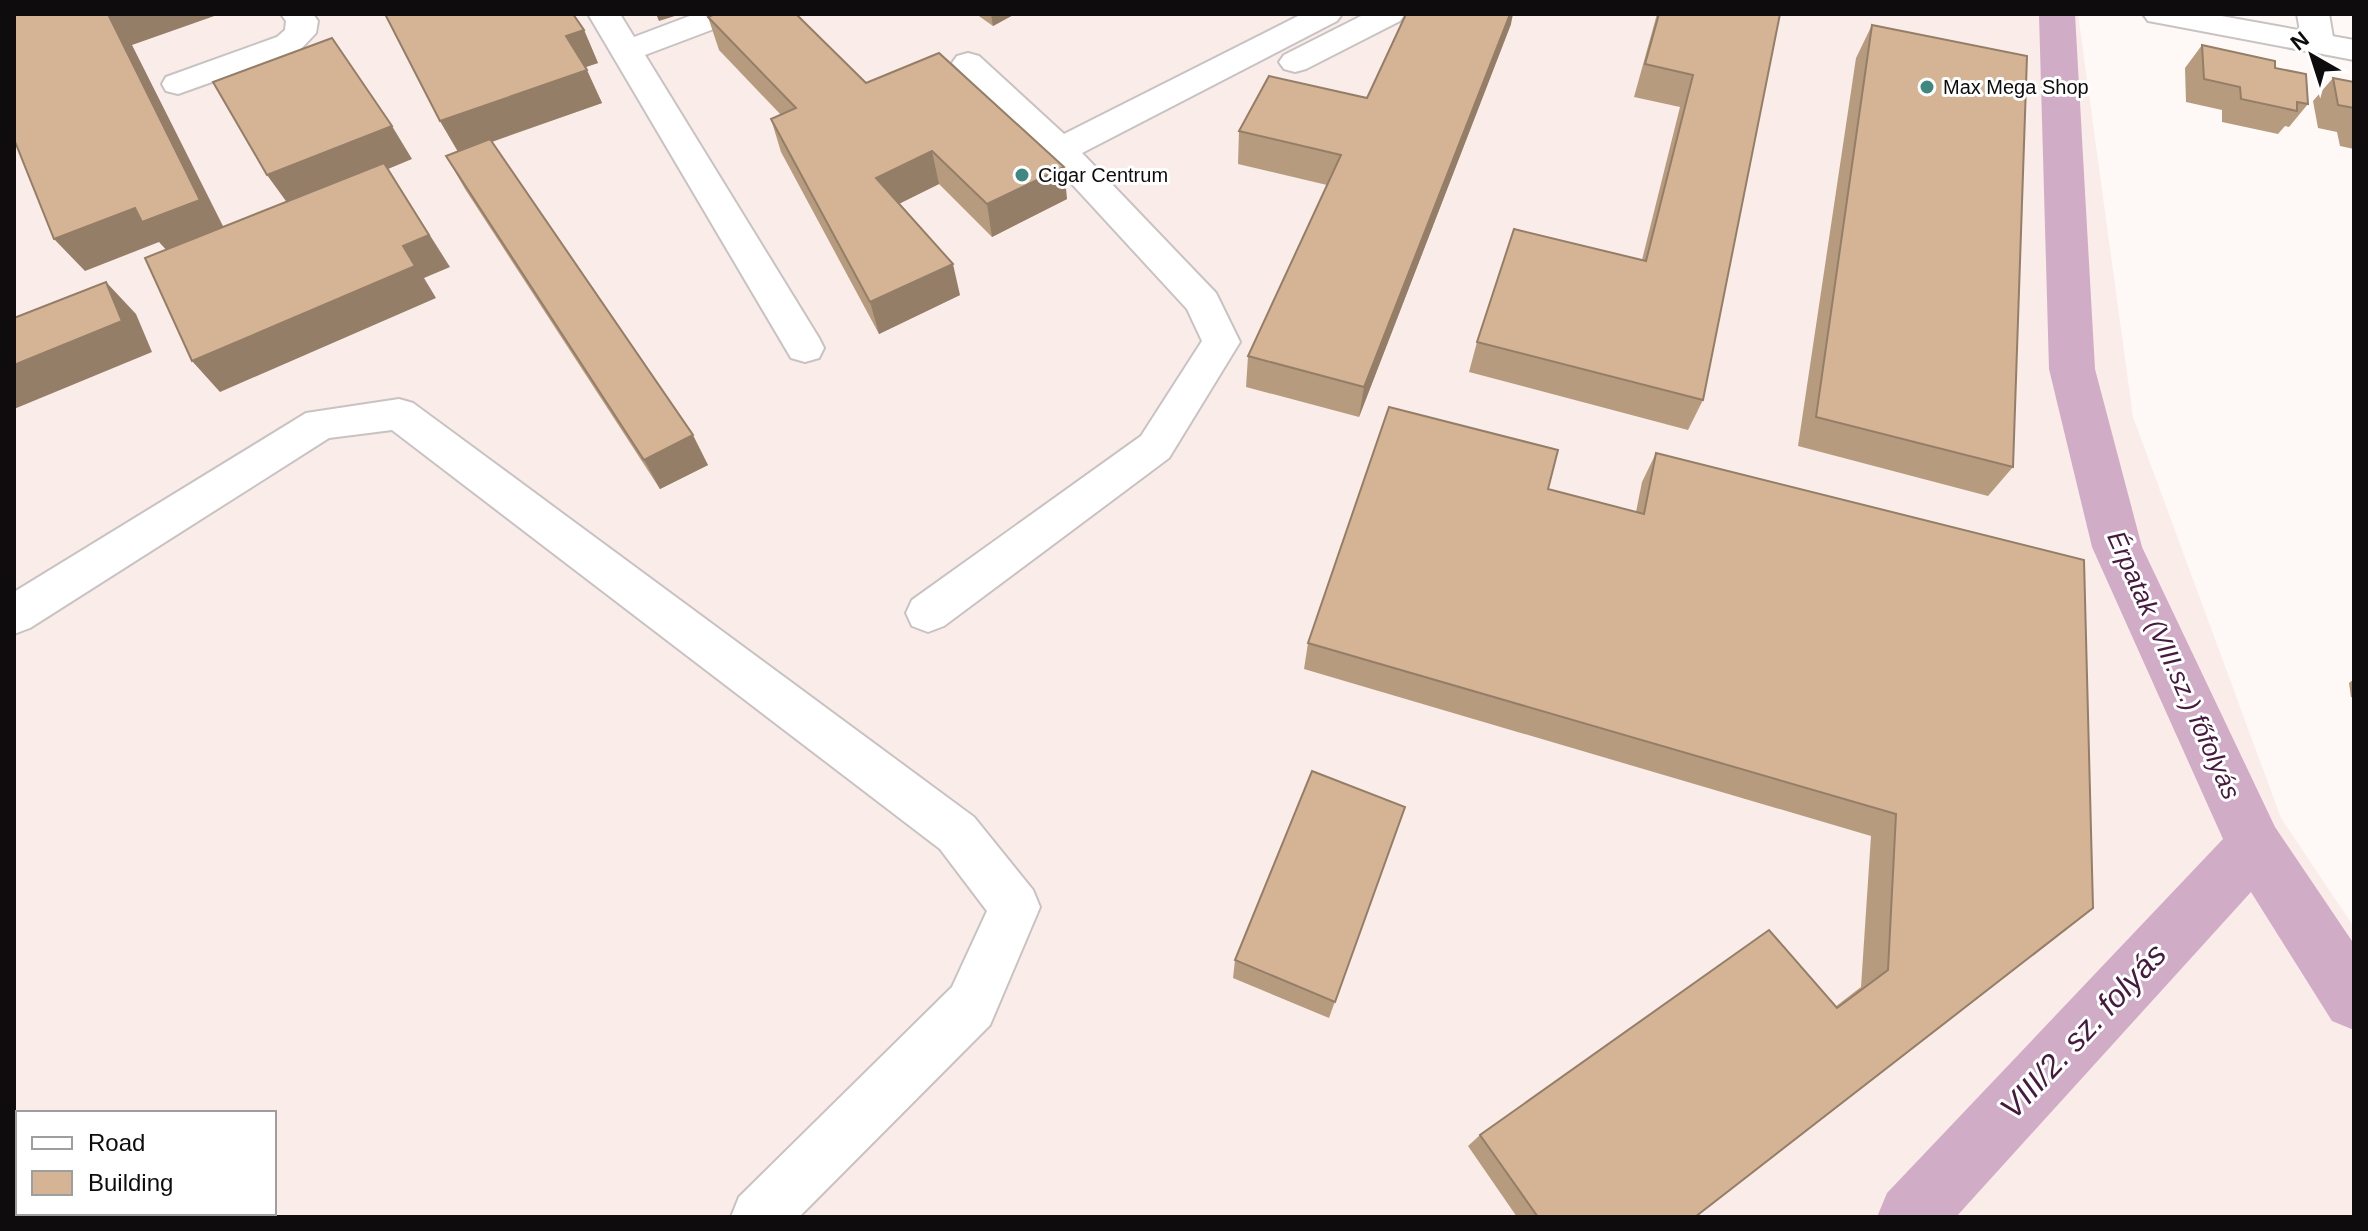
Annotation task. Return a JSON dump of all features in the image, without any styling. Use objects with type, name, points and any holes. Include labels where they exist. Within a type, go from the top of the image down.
[{"type":"main road","points":[[178,84],[288,44],[300,33],[302,21],[297,14]]},
{"type":"main road","points":[[604,14],[805,348]]},
{"type":"main road","points":[[628,50],[724,14]]},
{"type":"main road","points":[[1060,150],[1326,14]]},
{"type":"main road","points":[[1153,133],[1389,14]]},
{"type":"main road","points":[[2159,14],[2316,28],[2354,50]]},
{"type":"main road","points":[[928,613],[1155,447],[1221,342],[1203,302],[1060,150],[968,63]]},
{"type":"main road","points":[[14,615],[320,424],[399,414],[957,833],[1015,907],[971,1006],[759,1217]]},
{"type":"shaded area","points":[[14,14],[2078,14],[2133,417],[2281,818],[2354,927],[2354,1217],[14,1217]]},
{"type":"building","points":[[14,14],[108,14],[200,200],[142,222],[135,208],[54,239],[14,139]]},
{"type":"building","points":[[385,14],[573,14],[584,30],[566,36],[587,70],[440,121]]},
{"type":"building","points":[[715,14],[796,14],[866,83],[939,53],[1064,167],[987,204],[932,151],[876,178],[953,264],[870,302],[771,119],[796,108],[708,17]]},
{"type":"building","points":[[1406,14],[1510,14],[1364,387],[1248,356],[1341,155],[1239,131],[1269,76],[1367,98]]},
{"type":"building","points":[[1659,14],[1780,14],[1703,400],[1477,342],[1514,229],[1646,261],[1693,75],[1645,64]]},
{"type":"building","points":[[1872,25],[2027,56],[2013,467],[1816,417]]},
{"type":"building","points":[[332,38],[392,126],[267,175],[213,82]]},
{"type":"building","points":[[2202,45],[2275,61],[2275,68],[2306,74],[2308,104],[2297,102],[2297,111],[2241,99],[2240,87],[2204,79]]},
{"type":"building","points":[[2333,78],[2354,82],[2354,108],[2338,105]]},
{"type":"building","points":[[490,139],[693,435],[644,460],[446,156]]},
{"type":"building","points":[[384,163],[429,235],[403,246],[415,266],[192,361],[145,258]]},
{"type":"building","points":[[106,282],[122,321],[14,365],[14,318]]},
{"type":"building","points":[[1389,407],[1558,450],[1548,489],[1644,514],[1656,453],[2084,560],[2093,908],[1695,1217],[1538,1217],[1480,1135],[1769,930],[1837,1008],[1888,970],[1896,814],[1308,643]]},
{"type":"building","points":[[1312,771],[1405,807],[1335,1002],[1235,960]]},
{"type":"waterway","name":"Érpatak (VIII.sz.) főfolyás","points":[[2057,14],[2072,369],[2117,547],[2255,846]]},
{"type":"waterway","name":"VIII/2. sz. folyás","points":[[1911,1217],[2255,846]]},
{"type":"waterway","name":"Érpatak (VIII.sz.) főfolyás","points":[[2255,846],[2354,999]]},
{"type":"place","name":"Max Mega Shop","points":[[1927,87]]},
{"type":"place","name":"Cigar Centrum","points":[[1022,175]]}]
